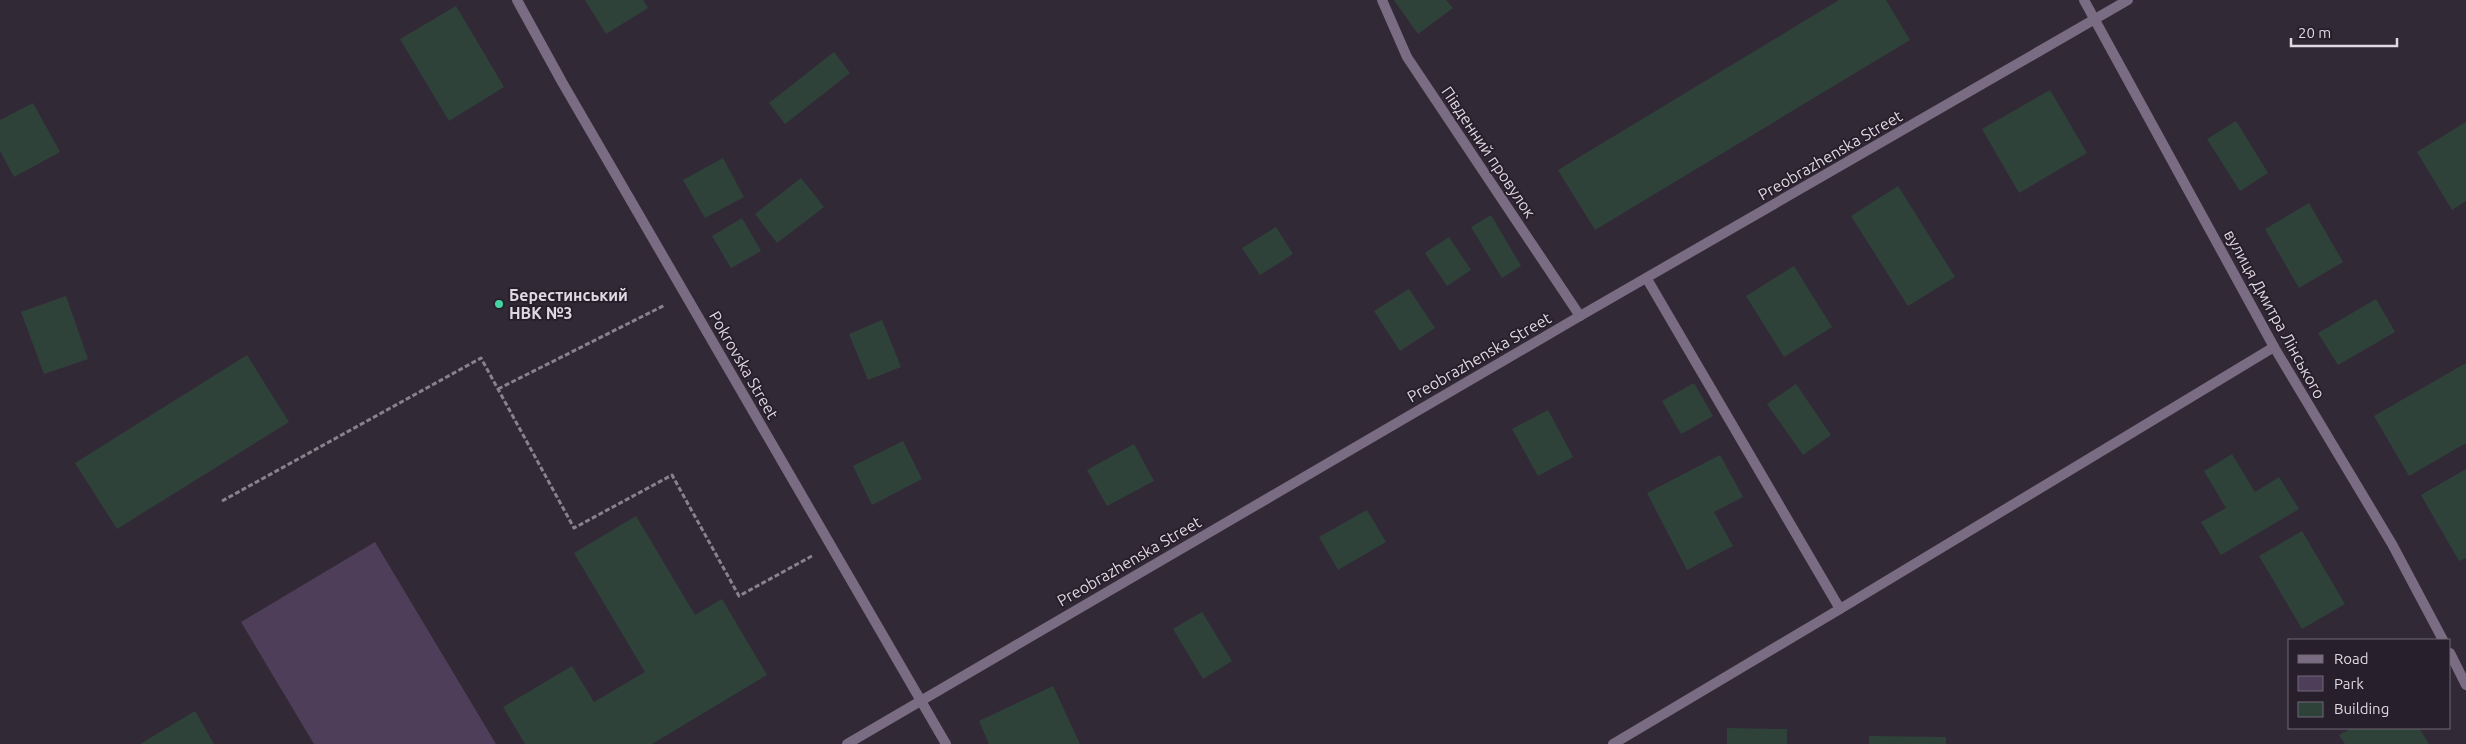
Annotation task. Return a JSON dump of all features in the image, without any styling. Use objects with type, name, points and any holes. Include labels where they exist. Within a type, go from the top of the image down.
[{"type":"street","name":"Pokrovska Street","points":[[517,0],[685,295],[946,744]]},
{"type":"street","name":"Південний провулок","points":[[1382,0],[1407,57],[1580,316]]},
{"type":"street","name":"вулиця Дмитра Лінського","points":[[2084,0],[2274,347],[2392,544],[2442,639]]},
{"type":"street","name":"Preobrazhenska Street","points":[[847,744],[1580,316],[2128,0]]},
{"type":"street","points":[[1647,279],[1840,609]]},
{"type":"street","points":[[1613,744],[2274,347]]},
{"type":"street","points":[[2451,656],[2466,685]]},
{"type":"path","points":[[498,389],[685,295]]},
{"type":"path","points":[[222,501],[481,358],[574,528],[672,475],[739,596],[831,546]]},
{"type":"green space","points":[[375,542],[496,744],[314,744],[241,622]]},
{"type":"building","points":[[585,0],[643,0],[648,8],[606,34]]},
{"type":"building","points":[[1394,0],[1446,0],[1453,8],[1418,34]]},
{"type":"building","points":[[1839,0],[1886,0],[1910,40],[1595,230],[1558,170]]},
{"type":"building","points":[[456,6],[504,87],[449,121],[400,39]]},
{"type":"building","points":[[834,52],[850,73],[785,124],[769,103]]},
{"type":"building","points":[[2050,90],[2087,153],[2019,193],[1982,129]]},
{"type":"building","points":[[33,103],[60,152],[14,177],[0,151],[0,120]]},
{"type":"building","points":[[2236,121],[2268,173],[2240,191],[2207,139]]},
{"type":"building","points":[[2466,122],[2466,201],[2452,210],[2417,152]]},
{"type":"building","points":[[723,158],[744,197],[705,218],[683,180]]},
{"type":"building","points":[[801,178],[824,207],[777,243],[755,214]]},
{"type":"building","points":[[1898,186],[1955,277],[1908,306],[1851,216]]},
{"type":"building","points":[[2309,203],[2343,262],[2299,288],[2265,229]]},
{"type":"building","points":[[1491,215],[1521,266],[1502,278],[1471,227]]},
{"type":"building","points":[[742,218],[761,251],[731,268],[712,236]]},
{"type":"building","points":[[1276,227],[1293,254],[1260,275],[1242,248]]},
{"type":"building","points":[[1449,237],[1471,270],[1447,286],[1425,253]]},
{"type":"building","points":[[1794,266],[1832,327],[1784,357],[1746,296]]},
{"type":"building","points":[[1409,289],[1435,328],[1400,351],[1374,311]]},
{"type":"building","points":[[66,296],[88,359],[44,374],[21,312]]},
{"type":"building","points":[[2376,299],[2395,332],[2338,365],[2318,333]]},
{"type":"building","points":[[882,320],[901,367],[868,380],[849,334]]},
{"type":"building","points":[[247,355],[289,422],[117,529],[75,463]]},
{"type":"building","points":[[2466,363],[2466,443],[2409,476],[2374,416]]},
{"type":"building","points":[[1694,383],[1713,416],[1681,434],[1662,401]]},
{"type":"building","points":[[1796,384],[1831,435],[1803,455],[1767,404]]},
{"type":"building","points":[[1548,410],[1573,457],[1538,476],[1512,429]]},
{"type":"building","points":[[903,441],[922,479],[872,505],[853,466]]},
{"type":"building","points":[[1134,444],[1154,481],[1107,506],[1087,470]]},
{"type":"building","points":[[2232,454],[2255,492],[2279,477],[2299,509],[2221,555],[2201,522],[2226,508],[2204,471]]},
{"type":"building","points":[[1720,455],[1743,497],[1714,512],[1733,546],[1687,570],[1647,493]]},
{"type":"building","points":[[2466,469],[2466,558],[2459,561],[2421,495]]},
{"type":"building","points":[[1367,510],[1386,542],[1338,570],[1319,537]]},
{"type":"building","points":[[636,516],[695,615],[722,599],[767,675],[652,744],[525,744],[503,707],[572,666],[594,702],[645,672],[574,553]]},
{"type":"building","points":[[2302,531],[2345,604],[2302,629],[2259,556]]},
{"type":"building","points":[[1202,612],[1232,661],[1203,679],[1173,629]]},
{"type":"building","points":[[1053,686],[1080,744],[989,744],[979,721]]},
{"type":"building","points":[[195,711],[214,744],[140,744]]},
{"type":"building","points":[[1727,728],[1787,729],[1787,744],[1727,744]]},
{"type":"building","points":[[2350,729],[2420,729],[2429,744],[2345,744],[2339,735]]},
{"type":"building","points":[[1869,736],[1946,737],[1946,744],[1869,744]]},
{"type":"place","name":"Берестинський НВК №3","points":[[499,304]]}]
